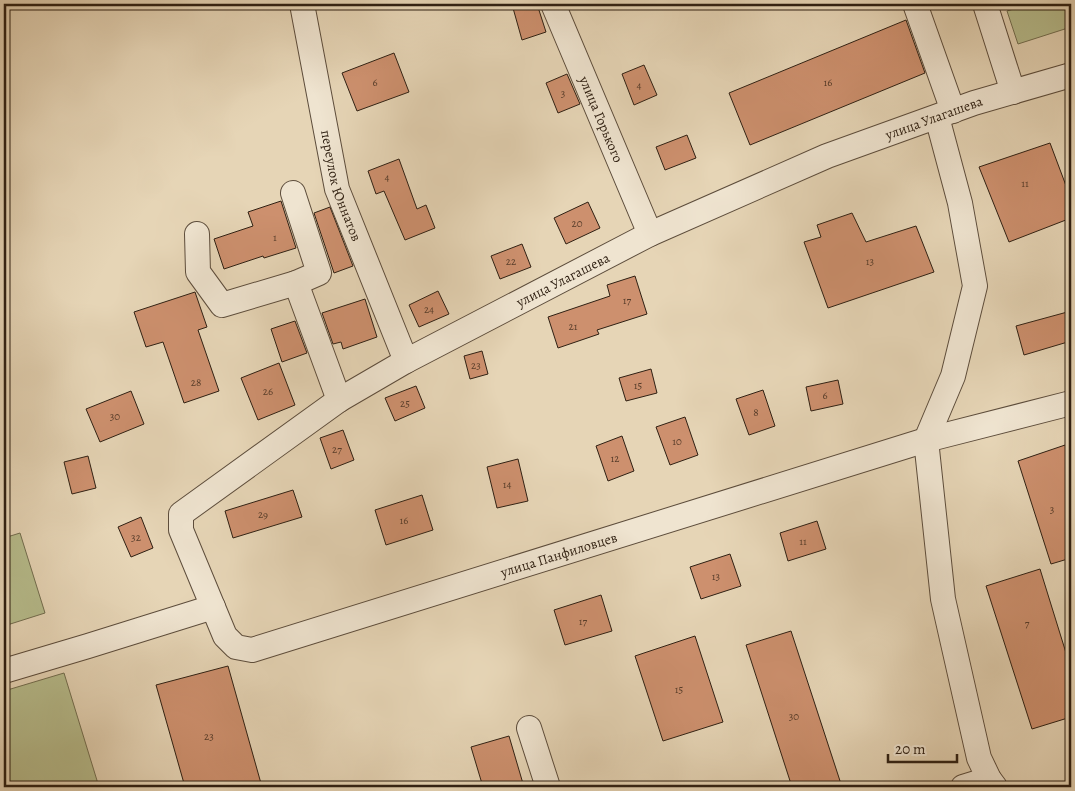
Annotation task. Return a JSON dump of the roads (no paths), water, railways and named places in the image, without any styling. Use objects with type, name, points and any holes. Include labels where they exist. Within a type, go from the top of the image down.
[{"type":"street","name":"переулок Юннатов","points":[[302,4],[337,190],[406,361]]},
{"type":"street","name":"улица Горького","points":[[553,4],[650,234]]},
{"type":"street","points":[[915,4],[945,114],[974,286],[952,376],[926,440],[943,599],[979,758],[992,783],[964,787]]},
{"type":"street","points":[[985,4],[1013,92]]},
{"type":"street","name":"улица Улагашева","points":[[213,607],[181,530],[180,514],[339,400],[406,361],[650,234],[827,156],[974,103],[1071,75]]},
{"type":"street","points":[[197,234],[198,272],[222,305],[319,273],[292,193]]},
{"type":"street","points":[[296,282],[339,400]]},
{"type":"street","name":"улица Панфиловцев","points":[[213,607],[225,636],[236,647],[252,650],[926,440],[1071,403]]},
{"type":"street","points":[[4,671],[213,607]]},
{"type":"street","points":[[529,728],[548,787]]}]
